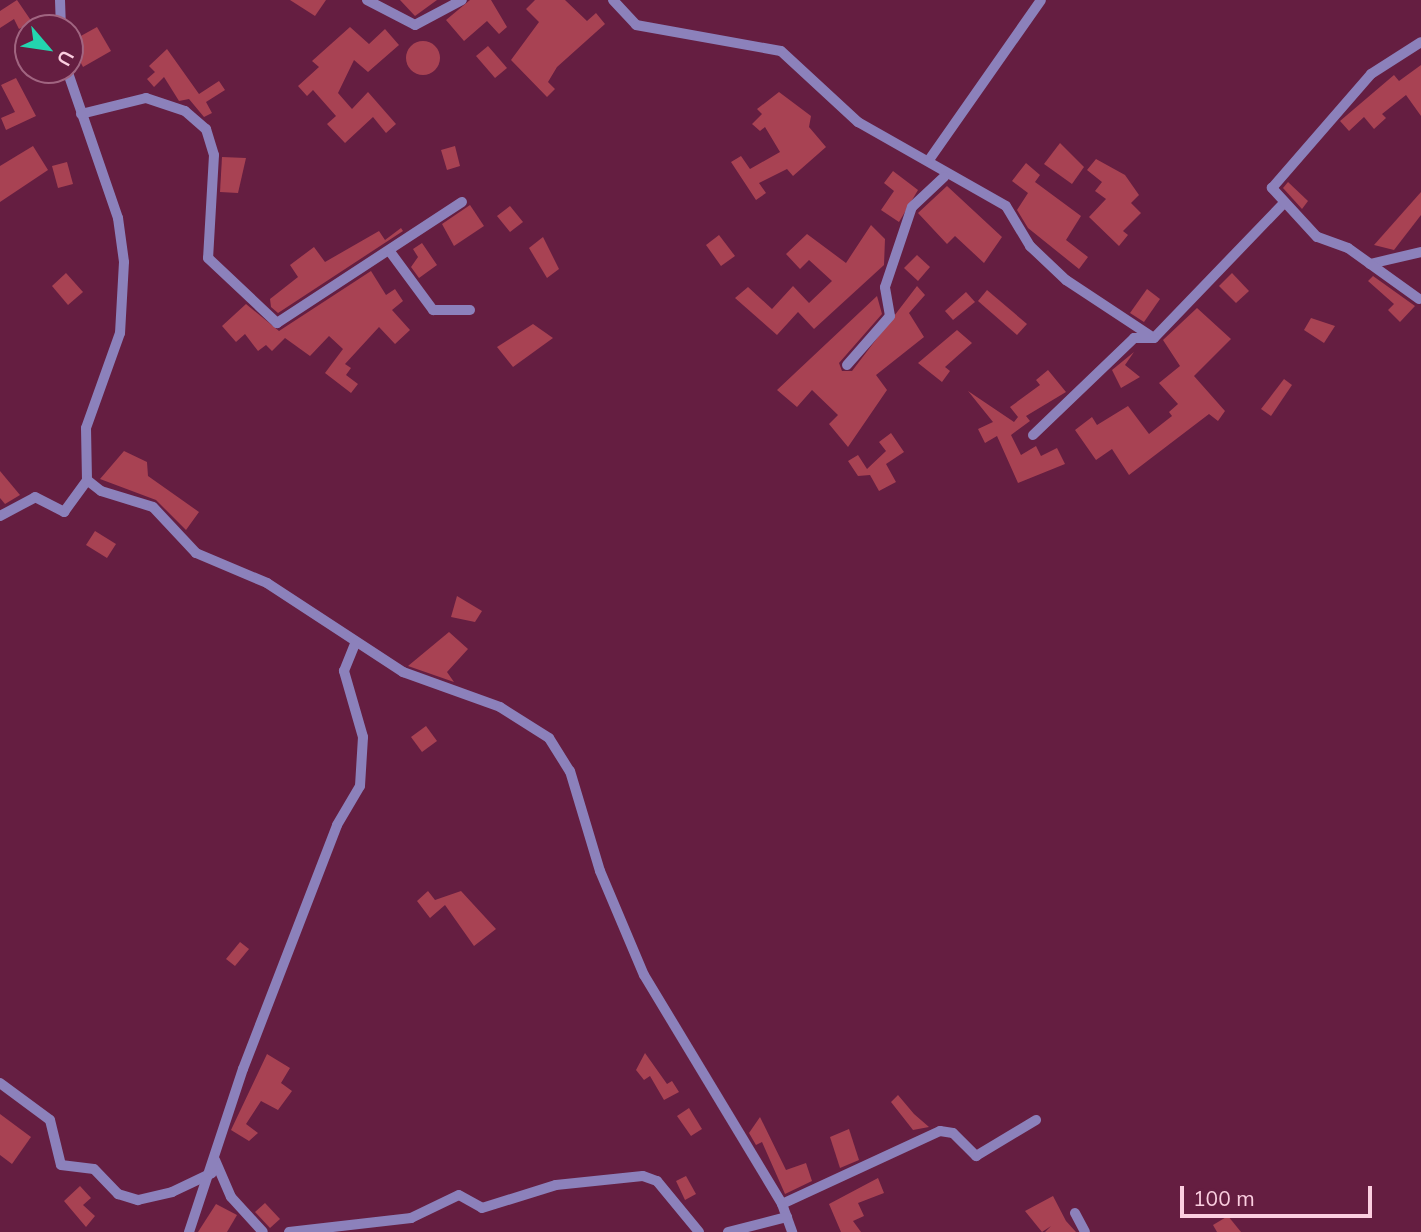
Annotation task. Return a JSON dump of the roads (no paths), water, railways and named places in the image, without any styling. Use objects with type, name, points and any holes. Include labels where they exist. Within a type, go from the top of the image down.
[{"type":"street","points":[[367,0],[415,25],[462,0]]},
{"type":"street","points":[[613,0],[636,25],[775,48],[858,122],[929,160],[944,177],[1006,206],[1030,246],[1066,281],[1154,338]]},
{"type":"street","points":[[929,160],[1041,0]]},
{"type":"street","points":[[1419,299],[1370,264],[1317,237],[1282,205],[1272,188],[1290,160],[1371,74],[1421,42]]},
{"type":"street","points":[[0,516],[35,497],[64,512],[87,480],[89,411],[120,333],[125,280],[118,218],[71,84]]},
{"type":"street","points":[[81,114],[146,98],[184,111],[206,129],[214,155],[208,258],[277,323],[391,253],[462,202]]},
{"type":"street","points":[[847,365],[890,316],[886,286],[912,207],[944,177]]},
{"type":"street","points":[[1033,435],[1134,338],[1154,338],[1282,205]]},
{"type":"street","points":[[1370,264],[1421,251]]},
{"type":"street","points":[[391,253],[433,310],[470,310]]},
{"type":"street","points":[[87,480],[101,491],[153,507],[196,552],[267,583],[355,644],[417,680],[514,714],[557,747],[644,975],[782,1204],[792,1232]]},
{"type":"street","points":[[189,1232],[337,825],[360,786],[363,737],[344,671],[355,644]]},
{"type":"street","points":[[0,1083],[50,1120],[61,1165],[94,1169],[118,1194],[138,1200],[173,1192],[212,1173]]},
{"type":"street","points":[[782,1204],[940,1131],[953,1133],[976,1156],[1036,1120]]},
{"type":"street","points":[[215,1158],[232,1197],[263,1232]]},
{"type":"street","points":[[289,1232],[411,1218],[459,1195],[482,1208],[556,1185],[643,1175],[657,1181],[699,1232]]},
{"type":"street","points":[[1075,1213],[1085,1232]]},
{"type":"street","points":[[727,1232],[787,1217]]}]
